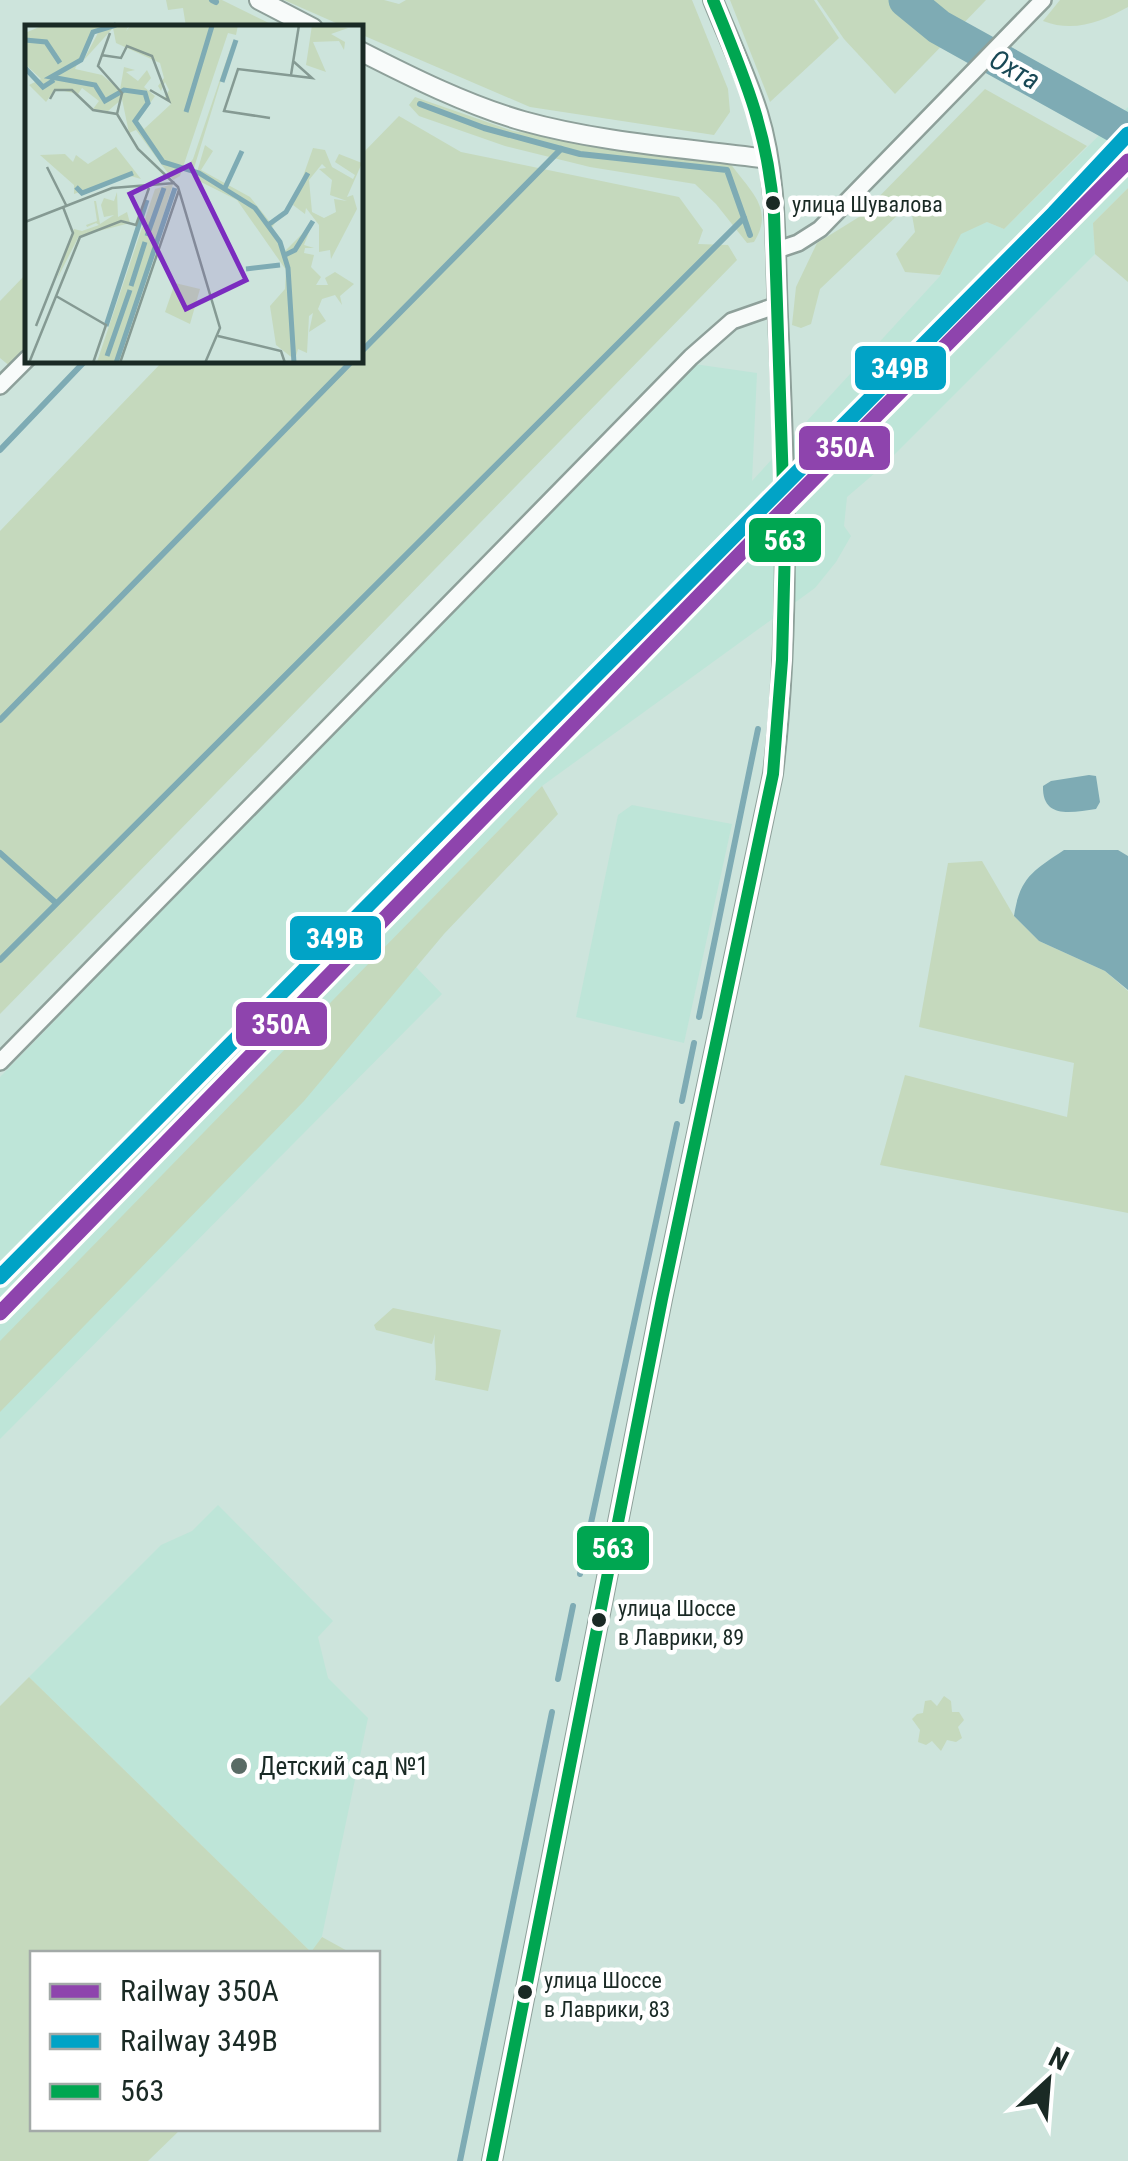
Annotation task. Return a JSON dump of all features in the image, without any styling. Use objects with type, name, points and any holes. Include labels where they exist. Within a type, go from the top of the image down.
[{"type":"street","points":[[258,0],[307,25]]},
{"type":"street","points":[[492,2161],[662,1299],[773,774],[782,694],[784,440],[768,158],[759,114],[713,0]]},
{"type":"street","points":[[776,250],[798,244],[820,230],[1043,0]]},
{"type":"street","points":[[362,52],[524,121],[610,138],[768,158]]},
{"type":"street","points":[[0,1062],[691,356],[732,320],[778,306]]},
{"type":"street","points":[[0,386],[25,361]]},
{"type":"shaded area","points":[[166,0],[222,0],[273,25],[186,25],[183,8],[168,10]]},
{"type":"shaded area","points":[[284,0],[384,0],[399,4],[406,0],[692,0],[728,89],[730,112],[714,135],[530,107],[362,35],[362,25],[340,25]]},
{"type":"shaded area","points":[[730,0],[814,0],[839,38],[770,102]]},
{"type":"shaded area","points":[[817,0],[986,0],[895,94],[844,39]]},
{"type":"shaded area","points":[[1060,0],[1128,0],[1128,7],[1076,26],[1043,21]]},
{"type":"shaded area","points":[[985,89],[1087,146],[1004,229],[987,222],[961,234],[940,275],[905,272],[896,254],[915,232],[912,215],[902,211],[820,289],[811,324],[801,328],[792,325],[796,287],[817,243],[859,217]]},
{"type":"shaded area","points":[[415,97],[513,131],[730,163],[757,201],[761,210],[760,230],[754,242],[747,243],[695,184],[590,167],[505,146],[419,116],[409,105]]},
{"type":"shaded area","points":[[1128,107],[1128,188],[1093,223],[1095,254],[882,467],[847,497],[844,526],[851,536],[815,588],[542,786],[391,941],[442,994],[0,1439],[0,1077],[694,364],[757,373],[752,481],[940,276],[961,233],[987,222],[1004,229]]},
{"type":"shaded area","points":[[399,116],[461,152],[679,197],[703,230],[698,244],[728,245],[737,260],[0,1014],[0,531],[162,362],[362,362],[362,154]]},
{"type":"shaded area","points":[[1128,188],[1128,282],[1095,254],[1093,223]]},
{"type":"shaded area","points":[[25,275],[25,351],[11,367],[0,358],[0,301]]},
{"type":"shaded area","points":[[542,786],[558,814],[444,934],[304,1101],[0,1412],[0,1341]]},
{"type":"shaded area","points":[[632,805],[732,824],[684,1043],[576,1017],[618,815]]},
{"type":"shaded area","points":[[982,861],[1014,916],[1039,941],[1105,971],[1128,991],[1128,1213],[880,1165],[905,1075],[1067,1117],[1074,1063],[919,1027],[948,863]]},
{"type":"shaded area","points":[[393,1308],[501,1330],[488,1391],[435,1380],[435,1334],[432,1344],[376,1330],[374,1325]]},
{"type":"shaded area","name":"Детский сад №1","points":[[218,1505],[333,1621],[318,1637],[328,1678],[368,1718],[322,1936],[313,1951],[29,1677],[161,1545],[192,1531]]},
{"type":"shaded area","points":[[29,1677],[310,1951],[30,1951],[30,2131],[179,2131],[148,2161],[0,2161],[0,1706]]},
{"type":"shaded area","points":[[944,1696],[951,1701],[952,1712],[959,1712],[964,1720],[958,1727],[962,1738],[956,1742],[947,1740],[941,1751],[932,1741],[926,1745],[918,1742],[920,1730],[912,1719],[923,1713],[925,1701],[931,1700],[937,1706]]},
{"type":"shaded area","points":[[322,1937],[347,1951],[312,1951]]},
{"type":"water","points":[[1096,776],[1100,802],[1096,809],[1060,811],[1048,804],[1043,786],[1051,781]]},
{"type":"water","points":[[1064,850],[1118,850],[1128,856],[1128,990],[1105,971],[1039,941],[1014,916],[1020,892],[1030,876]]},
{"type":"waterway","points":[[212,0],[216,2]]},
{"type":"waterway","name":"Охта","points":[[906,0],[939,27],[1128,132]]},
{"type":"waterway","points":[[420,104],[484,128],[580,154],[727,170],[750,235]]},
{"type":"waterway","points":[[362,351],[561,149]]},
{"type":"waterway","points":[[0,960],[744,218]]},
{"type":"waterway","points":[[0,450],[84,362]]},
{"type":"waterway","points":[[0,720],[351,362]]},
{"type":"waterway","points":[[699,1017],[758,729]]},
{"type":"waterway","points":[[0,853],[56,903]]},
{"type":"waterway","points":[[682,1101],[694,1043]]},
{"type":"waterway","points":[[580,1574],[677,1124]]},
{"type":"waterway","points":[[558,1679],[573,1606]]},
{"type":"waterway","points":[[460,2161],[552,1712]]},
{"type":"rail line","name":"349В","points":[[0,1277],[1128,134]]},
{"type":"rail line","name":"350А","points":[[0,1313],[1128,161]]},
{"type":"transit line","name":"563","points":[[492,2161],[662,1299],[773,774],[785,546],[774,214],[760,130],[713,0]]},
{"type":"place","name":"улица Шувалова","points":[[773,203]]},
{"type":"place","name":"улица Шоссе в Лаврики, 89","points":[[599,1620]]},
{"type":"place","name":"Детский сад №1","points":[[239,1766]]},
{"type":"place","name":"улица Шоссе в Лаврики, 83","points":[[525,1992]]}]
